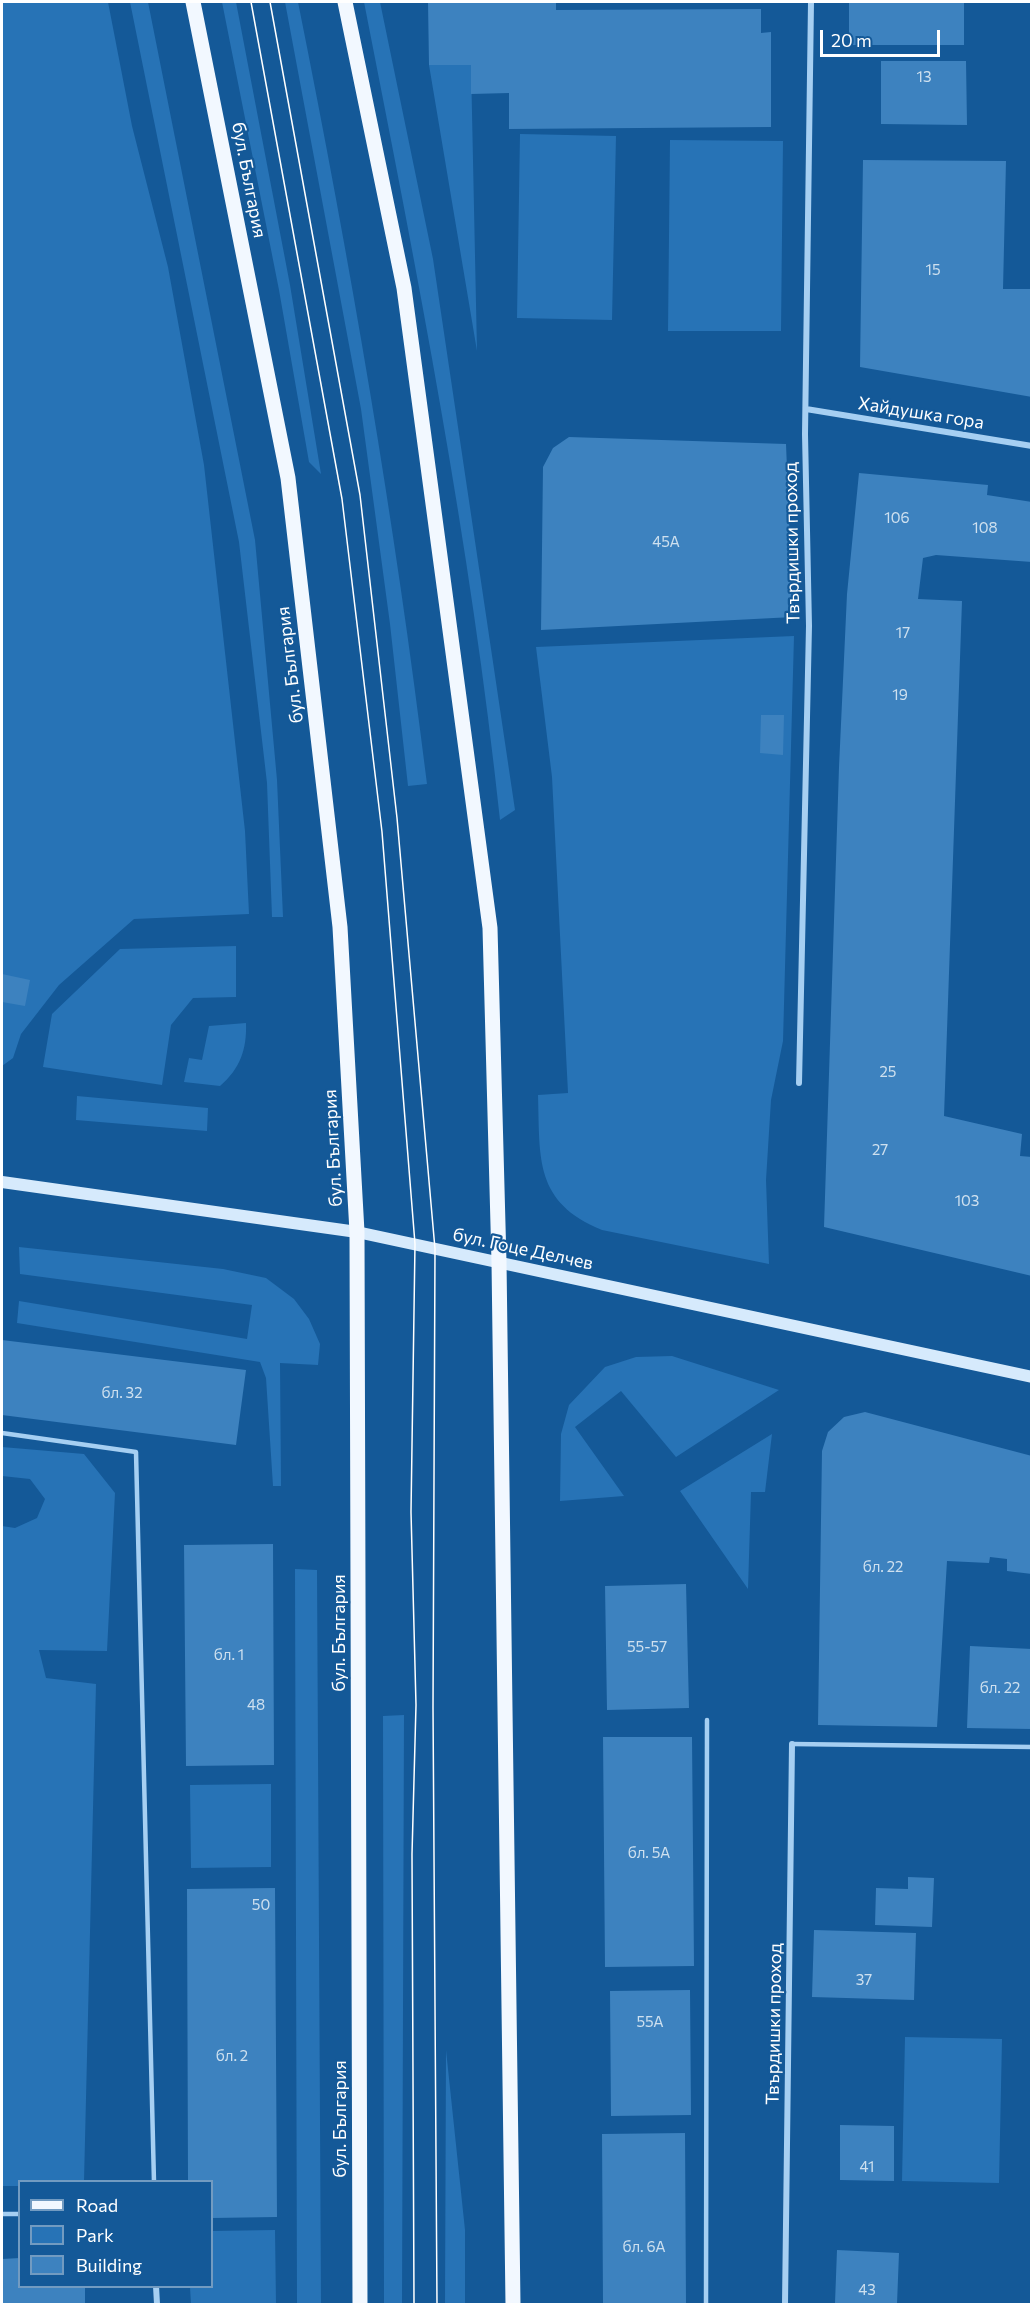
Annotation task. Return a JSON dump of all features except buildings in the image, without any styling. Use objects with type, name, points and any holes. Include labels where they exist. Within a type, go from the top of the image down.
[{"type":"main road","name":"бул. България","points":[[193,2],[288,478],[340,927],[357,1232],[360,2304]]},
{"type":"main road","points":[[345,2],[404,288],[490,928],[499,1262],[513,2304]]},
{"type":"street","name":"Твърдишки проход","points":[[799,1083],[809,626],[806,409],[811,2]]},
{"type":"street","name":"Хайдушка гора","points":[[806,409],[1032,446]]},
{"type":"street","name":"бул. Гоце Делчев","points":[[2,1182],[357,1232],[1032,1377]]},
{"type":"street","name":"Твърдишки проход","points":[[785,2304],[792,1744]]},
{"type":"street","points":[[156,2288],[157,2304]]},
{"type":"lane","points":[[2,1433],[136,1452],[154,2180]]},
{"type":"lane","points":[[706,2304],[707,1720]]},
{"type":"lane","points":[[792,1744],[1032,1747]]},
{"type":"lane","points":[[2,2214],[18,2214]]},
{"type":"green space","points":[[2,2],[108,2],[132,126],[168,267],[204,465],[245,831],[249,914],[134,919],[59,985],[21,1034],[13,1058],[2,1066]]},
{"type":"green space","points":[[130,2],[148,2],[255,540],[277,780],[283,917],[272,917],[267,783],[239,542]]},
{"type":"green space","points":[[222,2],[236,2],[290,285],[321,474],[309,462],[279,290]]},
{"type":"green space","points":[[285,2],[298,2],[336,196],[386,489],[427,784],[408,786],[390,624],[361,409]]},
{"type":"green space","points":[[364,2],[380,2],[433,259],[515,810],[500,820],[474,614],[441,409]]},
{"type":"green space","points":[[429,65],[471,65],[477,351]]},
{"type":"green space","points":[[520,134],[616,136],[612,320],[517,318]]},
{"type":"green space","points":[[670,140],[783,141],[781,331],[668,331]]},
{"type":"green space","points":[[794,636],[783,1041],[771,1100],[766,1180],[769,1264],[602,1230],[580,1219],[564,1206],[552,1192],[545,1176],[539,1139],[538,1095],[568,1093],[552,777],[536,647]]},
{"type":"green space","points":[[236,946],[236,997],[193,998],[171,1025],[162,1085],[43,1067],[52,1014],[120,949]]},
{"type":"green space","points":[[246,1023],[241,1058],[233,1073],[220,1086],[184,1082],[189,1058],[202,1060],[209,1026]]},
{"type":"green space","points":[[77,1096],[208,1108],[207,1131],[76,1120]]},
{"type":"green space","points":[[19,1247],[223,1269],[266,1278],[294,1299],[309,1319],[320,1344],[318,1365],[280,1363],[281,1486],[273,1486],[266,1378],[260,1362],[17,1323],[19,1301],[247,1339],[252,1305],[20,1274]]},
{"type":"green space","points":[[672,1356],[779,1390],[676,1457],[621,1391],[575,1427],[624,1496],[560,1501],[561,1434],[569,1405],[605,1367],[636,1357]]},
{"type":"green space","points":[[772,1434],[765,1492],[751,1492],[748,1589],[680,1491]]},
{"type":"green space","points":[[2,1447],[84,1454],[115,1493],[107,1651],[39,1650],[46,1678],[96,1684],[84,2180],[18,2180],[18,2186],[2,2186],[2,1526],[15,1528],[37,1518],[45,1499],[30,1479],[2,1476]]},
{"type":"green space","points":[[295,1569],[317,1570],[321,2304],[297,2304]]},
{"type":"green space","points":[[404,1715],[402,2304],[384,2304],[383,1716]]},
{"type":"green space","points":[[271,1784],[271,1867],[191,1868],[190,1785]]},
{"type":"green space","points":[[905,2037],[1002,2039],[999,2183],[902,2181]]},
{"type":"green space","points":[[446,2050],[465,2230],[465,2304],[445,2304]]},
{"type":"green space","points":[[275,2230],[276,2304],[191,2304],[190,2288],[213,2288],[213,2231]]},
{"type":"tram line","points":[[251,2],[342,499],[382,832],[415,1244],[411,1512],[416,1705],[412,1854],[414,2304]]},
{"type":"tram line","points":[[270,2],[360,495],[397,818],[435,1249],[433,1707],[437,2304]]}]
